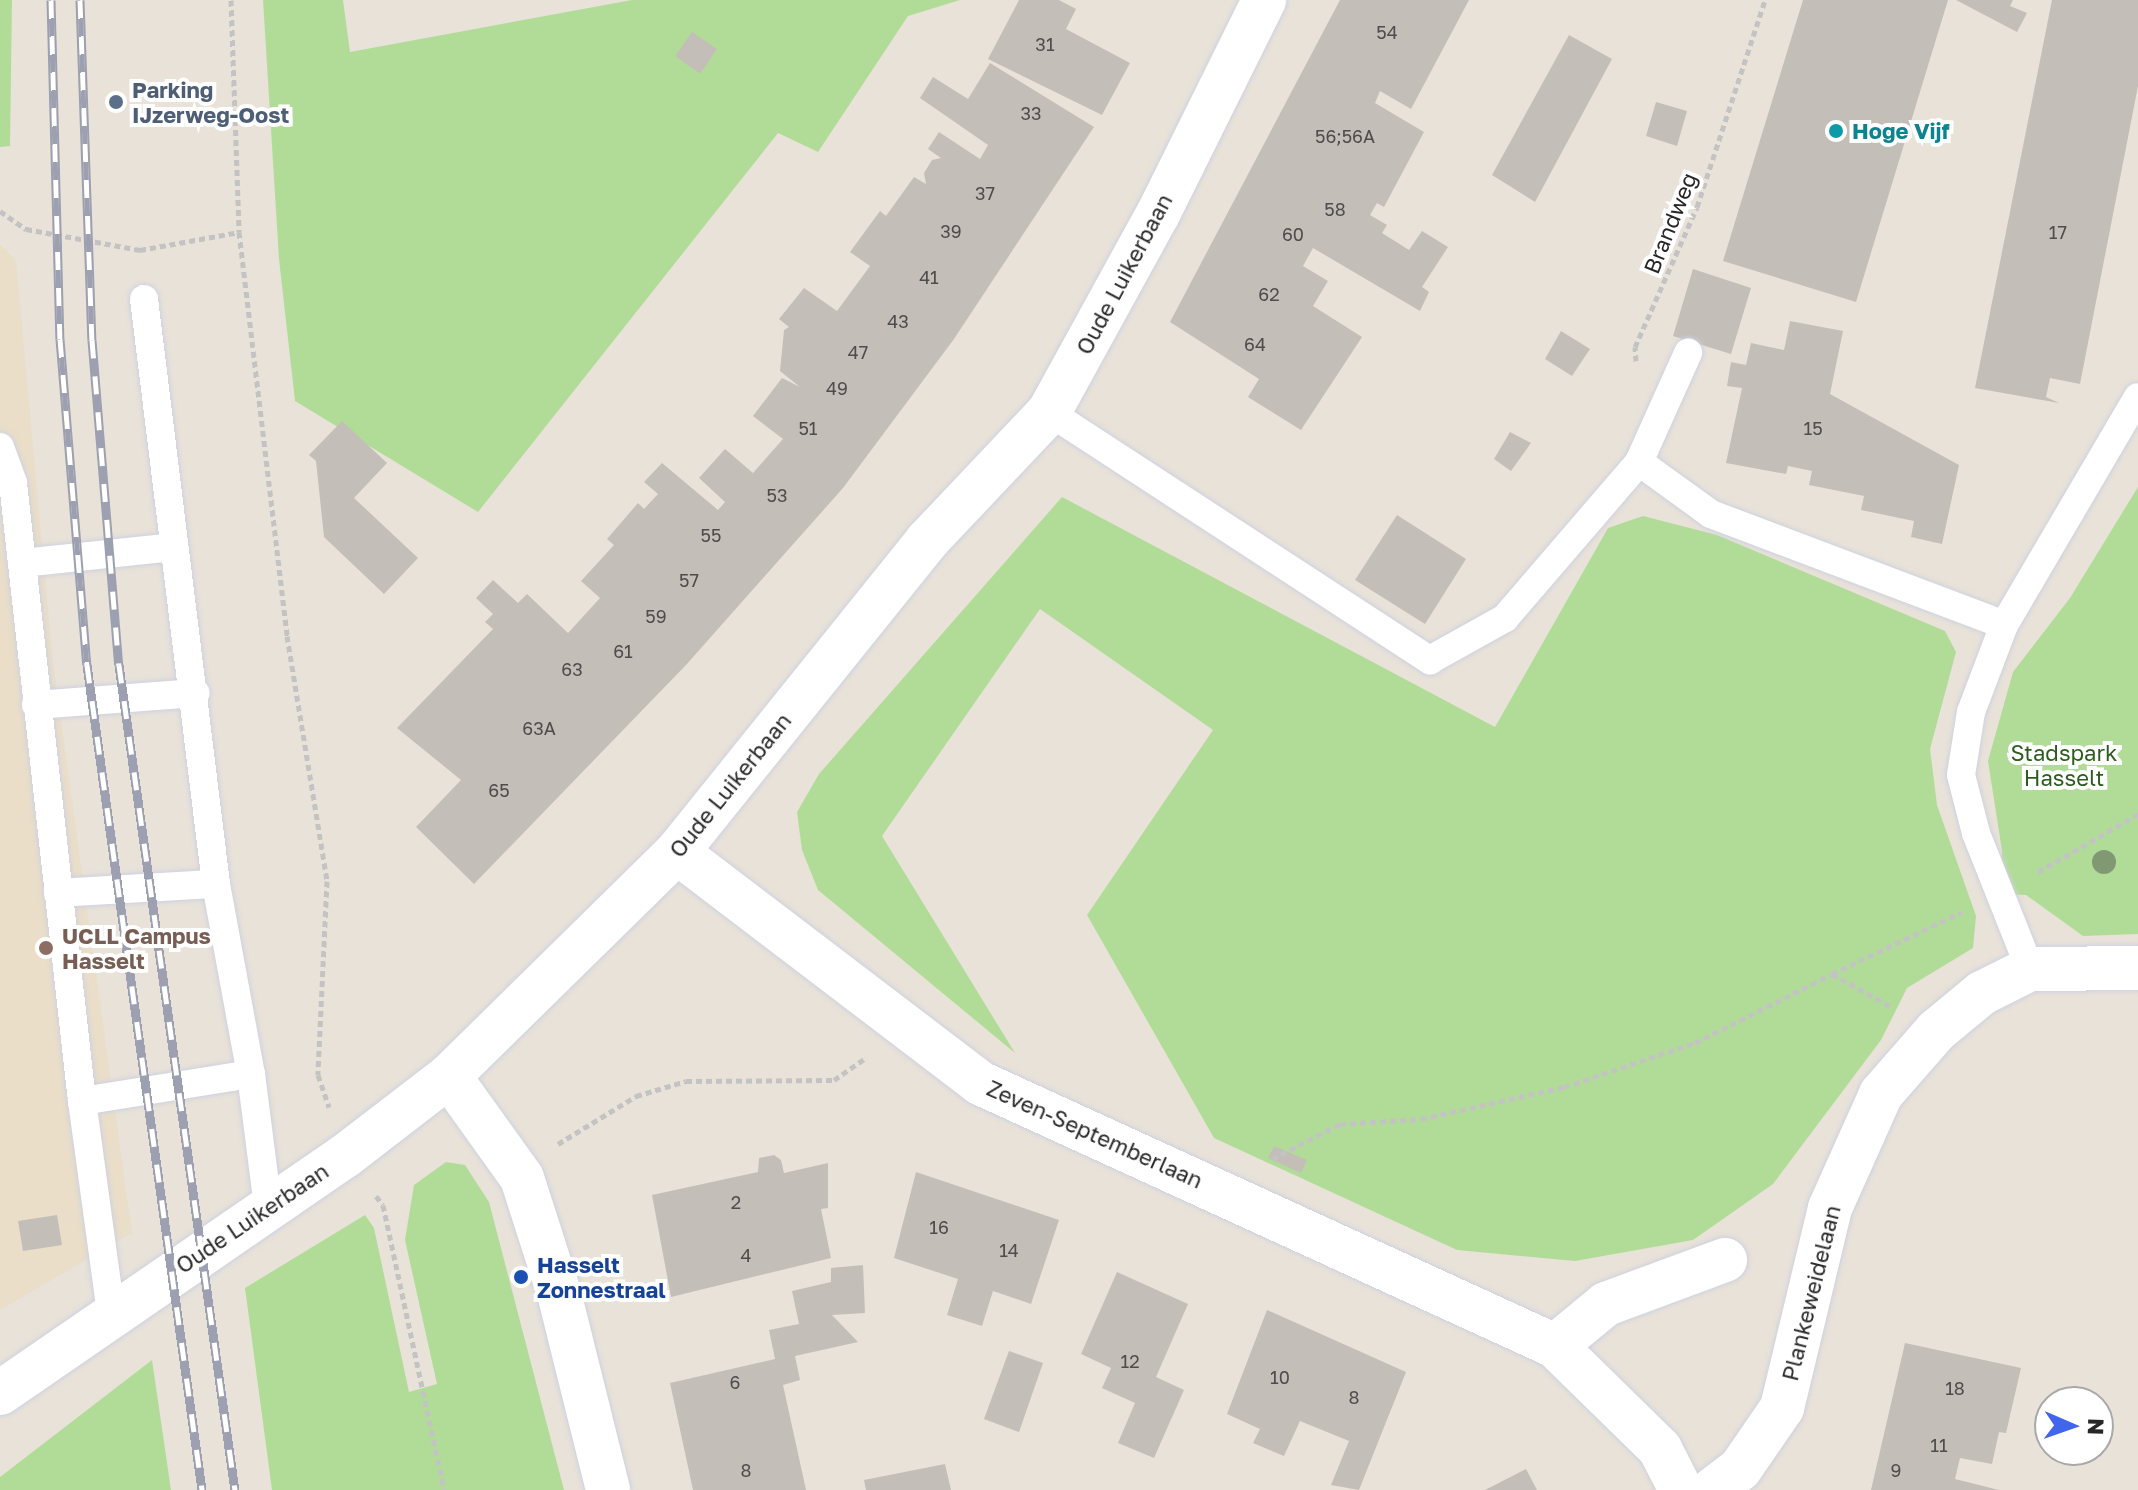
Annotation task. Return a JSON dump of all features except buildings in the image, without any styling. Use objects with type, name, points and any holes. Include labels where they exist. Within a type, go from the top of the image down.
[{"type":"street","name":"Oude Luikerbaan","points":[[0,1393],[345,1156],[449,1076],[677,852],[927,541],[1049,412],[1158,214],[1264,0]]},
{"type":"street","name":"Zeven-Septemberlaan","points":[[677,852],[980,1083],[1555,1346],[1660,1449],[1681,1490]]},
{"type":"street","name":"Plankeweidelaan","points":[[1712,1490],[1740,1469],[1782,1408],[1830,1208],[1881,1094],[1936,1031],[1982,993],[2030,969],[2138,968]]},
{"type":"street","points":[[449,1076],[522,1178],[559,1293],[608,1490]]},
{"type":"street","points":[[1555,1346],[1606,1304],[1725,1260]]},
{"type":"lane","points":[[144,299],[173,547],[196,693],[216,884],[251,1074],[268,1206]]},
{"type":"lane","points":[[1049,412],[1430,660],[1505,618],[1639,462],[1688,353]]},
{"type":"lane","points":[[2030,969],[1976,833],[1961,775],[1971,712],[2004,625],[2138,397]]},
{"type":"lane","points":[[0,447],[13,483],[82,1101],[111,1314]]},
{"type":"lane","points":[[1639,462],[1711,514],[2004,625]]},
{"type":"lane","points":[[22,563],[173,547]]},
{"type":"lane","points":[[36,705],[196,693]]},
{"type":"lane","points":[[58,893],[216,884]]},
{"type":"lane","points":[[82,1101],[251,1074]]},
{"type":"path","points":[[231,0],[239,232],[287,636],[327,881],[318,1075],[345,1156],[383,1205],[444,1490]]},
{"type":"path","name":"Brandweg","points":[[1636,376],[1635,347],[1697,207],[1765,0]]},
{"type":"path","points":[[0,211],[26,229],[140,250],[239,232]]},
{"type":"path","points":[[1272,1160],[1340,1124],[1421,1119],[1564,1087],[1695,1043],[2000,894],[2138,814]]},
{"type":"path","points":[[1832,974],[1936,1031]]},
{"type":"path","points":[[522,1178],[567,1136],[636,1096],[686,1081],[834,1080],[908,1028]]},
{"type":"shaded area","name":"UCLL Campus Hasselt","points":[[0,244],[16,261],[53,663],[132,1233],[0,1310]]},
{"type":"green space","points":[[0,0],[12,0],[10,146],[0,147]]},
{"type":"green space","points":[[263,0],[343,0],[350,52],[632,0],[960,0],[908,16],[818,152],[778,133],[478,512],[295,401],[279,259]]},
{"type":"green space","name":"Stadspark Hasselt","points":[[2138,487],[2138,934],[2083,936],[2026,895],[2000,894],[2002,851],[1988,761],[2013,672],[2070,598]]},
{"type":"green space","points":[[1062,497],[1495,727],[1608,528],[1643,516],[1717,535],[1945,631],[1956,652],[1930,749],[1937,805],[1976,916],[1973,948],[1907,988],[1881,1040],[1773,1184],[1693,1240],[1575,1261],[1457,1250],[1214,1138],[1087,915],[1213,730],[1040,609],[882,836],[1015,1053],[818,890],[802,850],[797,812],[819,774]]},
{"type":"green space","points":[[446,1162],[465,1165],[489,1202],[564,1490],[272,1490],[245,1288],[365,1215],[374,1228],[409,1392],[437,1384],[405,1240],[414,1185]]},
{"type":"green space","points":[[152,1360],[171,1490],[0,1490],[0,1477]]},
{"type":"railway","points":[[51,0],[60,339],[87,665],[202,1490]]},
{"type":"railway","points":[[80,0],[92,340],[119,665],[235,1490]]},
{"type":"place","name":"Parking IJzerweg-Oost","points":[[116,102]]},
{"type":"place","name":"Hoge Vijf","points":[[1836,131]]},
{"type":"place","name":"UCLL Campus Hasselt","points":[[46,948]]},
{"type":"place","name":"Hasselt Zonnestraal","points":[[521,1277]]}]
